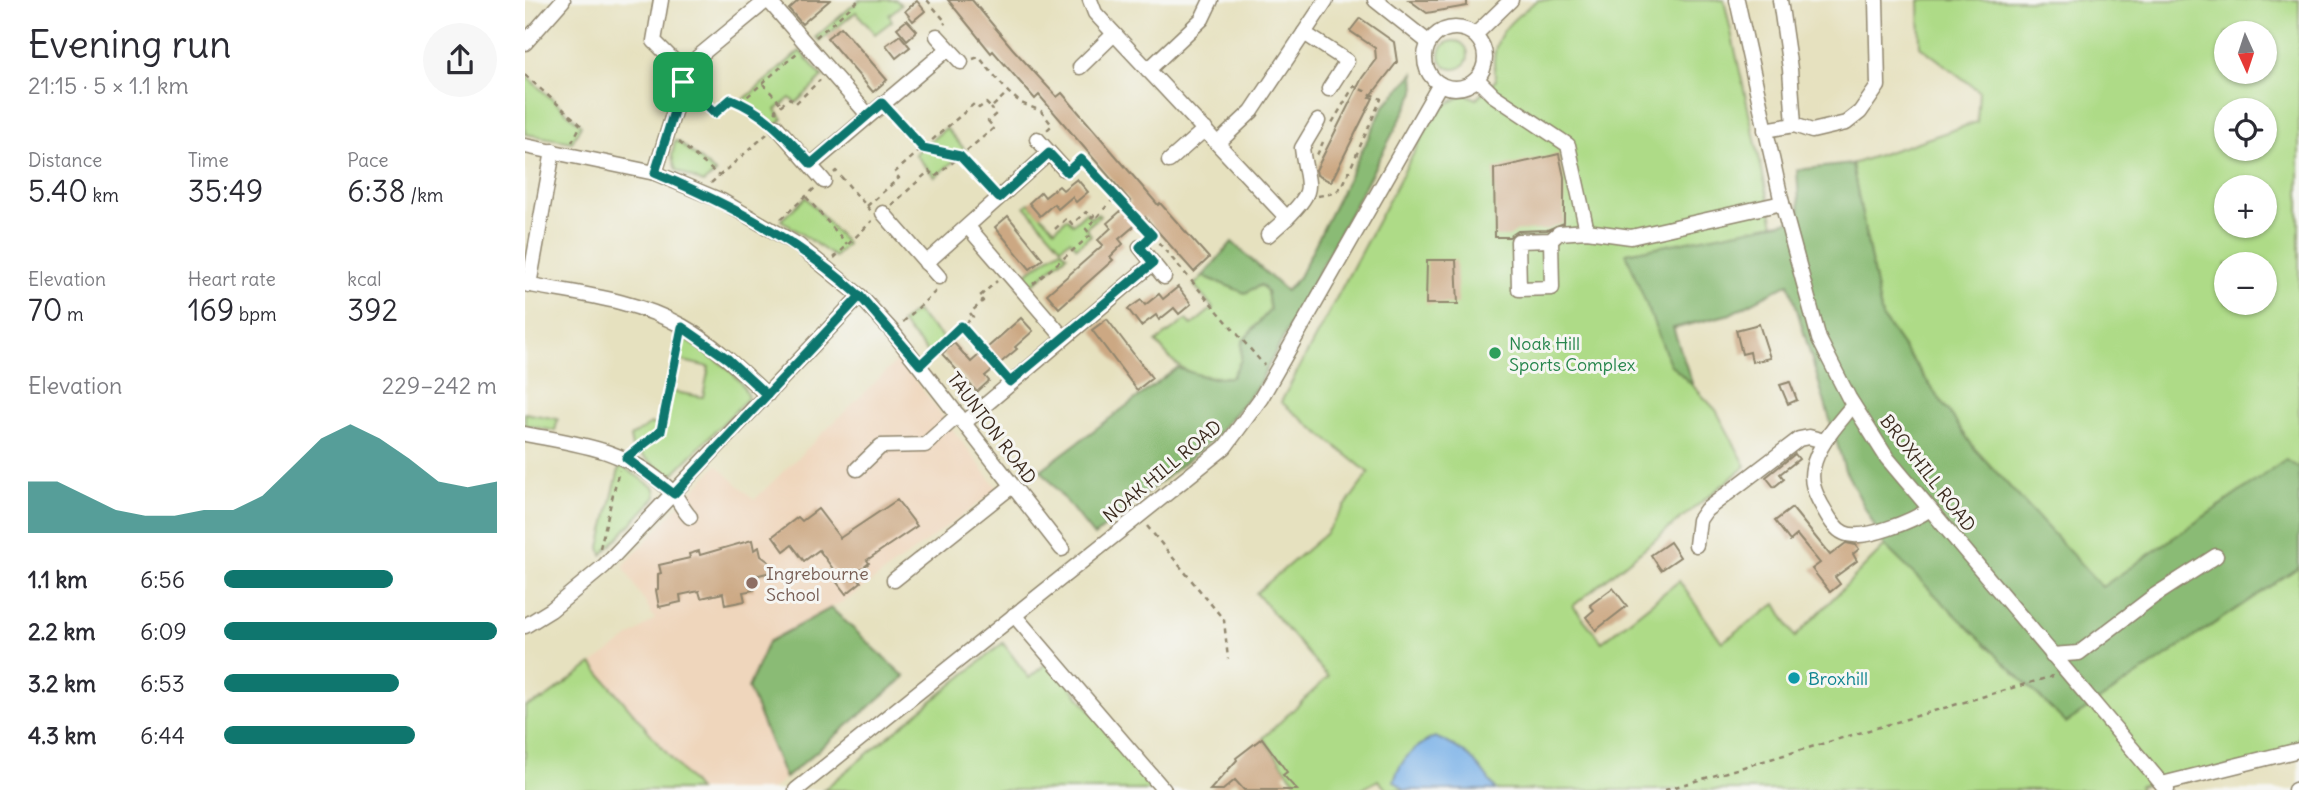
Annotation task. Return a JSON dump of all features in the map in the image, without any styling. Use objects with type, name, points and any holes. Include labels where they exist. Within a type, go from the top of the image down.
[{"type":"street","points":[[525,43],[563,0]]},
{"type":"street","points":[[661,0],[654,41],[684,78]]},
{"type":"street","points":[[655,173],[684,78],[698,57],[767,0],[868,115]]},
{"type":"street","points":[[1090,0],[1095,13],[1287,218]]},
{"type":"street","points":[[1148,70],[1202,19],[1211,0]]},
{"type":"street","points":[[1218,143],[1252,111],[1326,0]]},
{"type":"street","points":[[1476,34],[1511,0]]},
{"type":"street","name":"BROXHILL ROAD","points":[[1737,0],[1782,203],[1819,339],[1853,405],[1887,458],[2165,787]]},
{"type":"street","points":[[1780,0],[1790,69],[1794,124]]},
{"type":"street","points":[[1765,130],[1794,124],[1812,131],[1833,127],[1853,117],[1869,101],[1878,86],[1876,0]]},
{"type":"street","points":[[1378,1],[1428,42]]},
{"type":"street","points":[[1461,27],[1476,34],[1485,51],[1485,65],[1477,79],[1457,88],[1440,84],[1427,70],[1424,59],[1428,42],[1447,28],[1461,27]]},
{"type":"street","points":[[1304,33],[1347,61],[1329,89]]},
{"type":"street","points":[[1080,66],[1114,34]]},
{"type":"street","points":[[937,36],[961,62]]},
{"type":"street","points":[[811,164],[948,49]]},
{"type":"street","points":[[1477,79],[1493,95],[1568,145],[1587,231]]},
{"type":"street","name":"NOAK HILL ROAD","points":[[796,790],[1225,447],[1244,424],[1274,376],[1440,84]]},
{"type":"street","points":[[1268,235],[1305,199],[1307,175],[1302,148],[1324,124]]},
{"type":"street","points":[[776,126],[824,181]]},
{"type":"street","points":[[1169,161],[1205,129]]},
{"type":"street","points":[[1037,139],[1064,169]]},
{"type":"street","name":"TAUNTON ROAD","points":[[525,146],[655,173],[701,192],[771,228],[826,267],[860,296],[892,331],[1062,549]]},
{"type":"street","points":[[561,152],[527,284],[618,301],[682,327],[728,359],[767,395]]},
{"type":"street","points":[[926,263],[1049,153]]},
{"type":"street","points":[[1551,240],[1559,233],[1587,231],[1631,237],[1782,203]]},
{"type":"street","points":[[883,213],[939,277]]},
{"type":"street","points":[[968,226],[1063,337]]},
{"type":"street","points":[[1140,247],[1164,277]]},
{"type":"street","points":[[857,468],[881,446],[925,445],[1010,382],[1153,263]]},
{"type":"street","points":[[525,626],[551,610],[604,566],[860,296]]},
{"type":"street","points":[[1853,405],[1825,442],[1813,466],[1812,482],[1826,513],[1842,533],[1858,535],[1900,526],[1930,509]]},
{"type":"street","points":[[525,434],[599,448],[624,457],[674,494],[691,517]]},
{"type":"street","points":[[1696,545],[1699,520],[1723,494],[1799,439],[1809,437],[1825,442]]},
{"type":"street","points":[[894,580],[1011,486]]},
{"type":"street","points":[[2052,655],[2079,653],[2154,596],[2216,556]]},
{"type":"street","points":[[1014,615],[1164,790]]},
{"type":"street","points":[[2165,787],[2299,750]]},
{"type":"path","points":[[740,103],[859,0]]},
{"type":"path","points":[[927,0],[946,22],[937,36]]},
{"type":"path","points":[[961,62],[979,57],[1007,92],[1021,103],[1041,111],[1052,125],[1037,139]]},
{"type":"path","points":[[701,192],[783,119],[775,110],[790,98],[796,103],[830,71]]},
{"type":"path","points":[[525,75],[581,125],[561,152]]},
{"type":"path","points":[[684,78],[715,113],[731,99],[755,109],[776,126]]},
{"type":"path","points":[[762,83],[782,105]]},
{"type":"path","points":[[1305,199],[1335,193],[1343,185],[1381,99],[1354,86],[1324,124]]},
{"type":"path","points":[[991,108],[1007,92]]},
{"type":"path","points":[[882,103],[923,148],[960,156],[999,198]]},
{"type":"path","points":[[867,206],[899,178],[894,173],[974,104],[979,108],[986,103],[996,114],[988,121],[994,128],[935,177],[929,171],[883,213]]},
{"type":"path","points":[[666,138],[680,142],[719,176]]},
{"type":"path","points":[[1307,175],[1325,138]]},
{"type":"path","points":[[1064,169],[1067,172],[1081,159],[1152,235],[1274,376]]},
{"type":"path","points":[[771,228],[837,171],[877,217],[826,267]]},
{"type":"path","points":[[1055,229],[1067,218],[1073,224],[1086,212],[1091,218],[1116,196]]},
{"type":"path","points":[[806,197],[847,244]]},
{"type":"path","points":[[1024,292],[1091,235],[1086,229],[1100,216],[1097,213]]},
{"type":"path","points":[[1140,247],[1152,235]]},
{"type":"path","points":[[920,365],[983,301],[979,297],[1007,272]]},
{"type":"path","points":[[892,331],[935,295],[939,277]]},
{"type":"path","points":[[961,326],[1010,382]]},
{"type":"path","points":[[604,566],[600,547],[624,457],[661,431],[682,327]]},
{"type":"path","points":[[1139,516],[1224,620],[1228,659]]},
{"type":"path","points":[[1665,790],[2067,672]]},
{"type":"shaded area","name":"Ingrebourne School","points":[[899,359],[998,489],[848,599],[768,642],[748,688],[785,778],[772,790],[698,790],[592,664],[655,619],[623,566],[717,465],[754,500]]},
{"type":"green space","points":[[859,0],[896,0],[901,5],[889,15],[892,21],[875,34],[856,12],[820,41],[816,37]]},
{"type":"green space","points":[[1538,0],[1724,0],[1779,247],[1730,314],[1673,329],[1693,386],[1716,410],[1746,466],[1573,606],[1602,642],[1679,581],[1722,642],[1776,604],[1795,637],[1885,546],[1974,449],[1882,317],[1852,164],[1977,122],[1979,91],[1920,46],[1919,0],[2299,0],[2299,753],[2139,786],[2141,790],[1387,790],[1378,780],[1361,790],[1301,790],[1263,738],[1328,677],[1256,593],[1325,534],[1369,473],[1281,402],[1427,128],[1446,104],[1466,94],[1476,99],[1496,80],[1494,54],[1497,43],[1517,16]]},
{"type":"green space","points":[[1454,41],[1464,45],[1468,55],[1464,65],[1454,69],[1444,65],[1440,55],[1444,45]]},
{"type":"green space","points":[[800,51],[823,77],[796,103],[790,98],[776,110],[783,119],[776,126],[755,109],[740,103]]},
{"type":"green space","points":[[1414,73],[1415,92],[1257,387],[1212,440],[1094,536],[1041,470],[1177,368],[1209,378],[1232,377],[1241,360],[1242,342],[1270,310],[1267,291],[1261,285],[1245,293],[1203,276],[1232,242],[1286,291],[1299,277],[1384,106]]},
{"type":"green space","points":[[525,75],[581,125],[572,142],[525,134]]},
{"type":"green space","points":[[946,128],[966,151],[935,177],[915,154]]},
{"type":"green space","points":[[675,141],[716,173],[703,183],[676,170],[672,156]]},
{"type":"green space","points":[[1852,164],[1882,317],[1975,449],[2102,587],[2286,460],[2299,468],[2299,567],[2066,723],[1885,546],[1845,470],[1789,283],[1730,314],[1673,328],[1693,386],[1670,364],[1626,253],[1800,219],[1797,170]]},
{"type":"green space","points":[[806,197],[847,244],[835,257],[781,220]]},
{"type":"green space","points":[[1029,203],[1055,229],[1067,218],[1073,224],[1086,212],[1091,218],[1097,213],[1100,216],[1086,228],[1091,235],[1077,247],[1070,240],[1061,247],[1025,206]]},
{"type":"green space","points":[[1061,249],[1067,255],[1032,285],[1024,275]]},
{"type":"green space","points":[[1203,276],[1245,293],[1261,285],[1267,291],[1270,310],[1242,342],[1241,360],[1232,377],[1188,372],[1173,361],[1156,342],[1186,320],[1192,325],[1213,308],[1194,285]]},
{"type":"green space","points":[[915,311],[945,340],[931,356],[901,323]]},
{"type":"green space","points":[[679,335],[729,370],[744,388],[748,398],[670,477],[632,448],[630,437],[651,424],[662,426],[668,391],[703,397],[709,367],[674,359]]},
{"type":"green space","points":[[525,413],[558,419],[555,431],[525,425]]},
{"type":"green space","points":[[620,465],[655,488],[656,497],[602,555],[600,547]]},
{"type":"green space","points":[[831,608],[905,677],[785,778],[748,688],[768,642]]},
{"type":"green space","points":[[1003,643],[1029,678],[1049,661],[1158,790],[823,790]]},
{"type":"green space","points":[[592,664],[698,790],[525,790],[525,706],[544,699]]},
{"type":"water","points":[[1435,737],[1456,747],[1470,758],[1496,790],[1405,790],[1394,781],[1409,754]]},
{"type":"building","points":[[799,0],[830,0],[802,24],[789,9]]},
{"type":"building","points":[[948,0],[972,0],[1057,97],[1062,93],[1158,205],[1160,203],[1209,258],[1194,272],[1145,217],[1119,239],[1123,244],[1110,257],[1113,260],[1059,308],[1047,294],[1103,245],[1098,240],[1111,228],[1107,223],[1131,202],[1039,95],[1035,99],[993,51],[991,53]]},
{"type":"building","points":[[1409,0],[1467,0],[1467,6],[1427,13]]},
{"type":"building","points":[[917,1],[925,11],[913,21],[905,11]]},
{"type":"building","points":[[1360,18],[1394,42],[1397,62],[1370,97],[1373,98],[1331,182],[1317,175],[1316,170],[1362,78],[1376,59],[1375,48],[1350,31]]},
{"type":"building","points":[[907,20],[917,31],[907,40],[897,28]]},
{"type":"building","points":[[841,27],[887,80],[873,92],[827,38]]},
{"type":"building","points":[[900,35],[910,47],[896,58],[886,45]]},
{"type":"building","points":[[1559,154],[1564,177],[1564,223],[1547,230],[1518,231],[1509,237],[1495,237],[1494,169]]},
{"type":"building","points":[[1077,179],[1088,192],[1076,202],[1072,197],[1058,209],[1054,204],[1040,216],[1029,203],[1041,192],[1045,197],[1059,186],[1063,190]]},
{"type":"building","points":[[1008,216],[1043,259],[1030,269],[995,227]]},
{"type":"building","points":[[1427,260],[1456,260],[1458,304],[1426,304]]},
{"type":"building","points":[[1178,287],[1191,304],[1179,314],[1174,308],[1159,320],[1156,315],[1141,326],[1128,309],[1141,300],[1145,305],[1159,294],[1163,299]]},
{"type":"building","points":[[1021,318],[1033,331],[1015,347],[1017,349],[985,376],[989,381],[977,392],[942,354],[954,343],[971,362]]},
{"type":"building","points":[[1107,319],[1152,378],[1137,390],[1092,330]]},
{"type":"building","points":[[1759,324],[1770,358],[1752,362],[1750,352],[1742,354],[1736,330]]},
{"type":"building","points":[[1790,382],[1797,400],[1788,404],[1780,385]]},
{"type":"building","points":[[1795,454],[1799,459],[1780,474],[1784,479],[1774,487],[1766,477]]},
{"type":"building","points":[[897,500],[917,526],[867,560],[869,563],[855,574],[861,582],[846,594],[832,576],[836,573],[819,550],[804,561],[792,545],[784,551],[773,536],[798,517],[802,521],[818,509],[840,538]]},
{"type":"building","points":[[1792,508],[1830,555],[1846,543],[1856,545],[1859,549],[1853,554],[1857,561],[1835,577],[1840,584],[1830,592],[1812,569],[1820,563],[1797,535],[1790,541],[1775,521]]},
{"type":"building","points":[[752,540],[754,550],[759,547],[761,556],[769,562],[771,572],[751,577],[754,590],[743,592],[745,601],[725,605],[723,593],[701,598],[699,591],[680,595],[681,602],[659,607],[656,590],[658,574],[661,573],[659,565],[690,558],[689,554],[699,551],[700,555]]},
{"type":"building","points":[[1670,542],[1680,557],[1661,570],[1651,555]]},
{"type":"building","points":[[1613,588],[1627,606],[1596,630],[1586,617],[1594,610],[1590,605]]},
{"type":"building","points":[[1262,738],[1287,772],[1283,775],[1297,790],[1244,790],[1235,780],[1223,790],[1210,790],[1236,758]]},
{"type":"place","name":"Noak Hill Sports Complex","points":[[1495,353]]},
{"type":"place","name":"Ingrebourne School","points":[[752,583]]},
{"type":"place","name":"Broxhill","points":[[1794,678]]},
{"type":"route","points":[[683,82],[655,173],[722,201],[777,232],[819,261],[860,296],[674,494],[652,474],[626,458],[661,431],[682,327],[728,359],[767,395],[860,296],[920,365],[961,326],[1010,382],[1153,263],[1140,247],[1152,235],[1081,159],[1067,172],[1049,153],[999,198],[960,156],[923,148],[882,103],[811,164],[776,126],[755,109],[731,99],[715,113],[683,82]]}]
